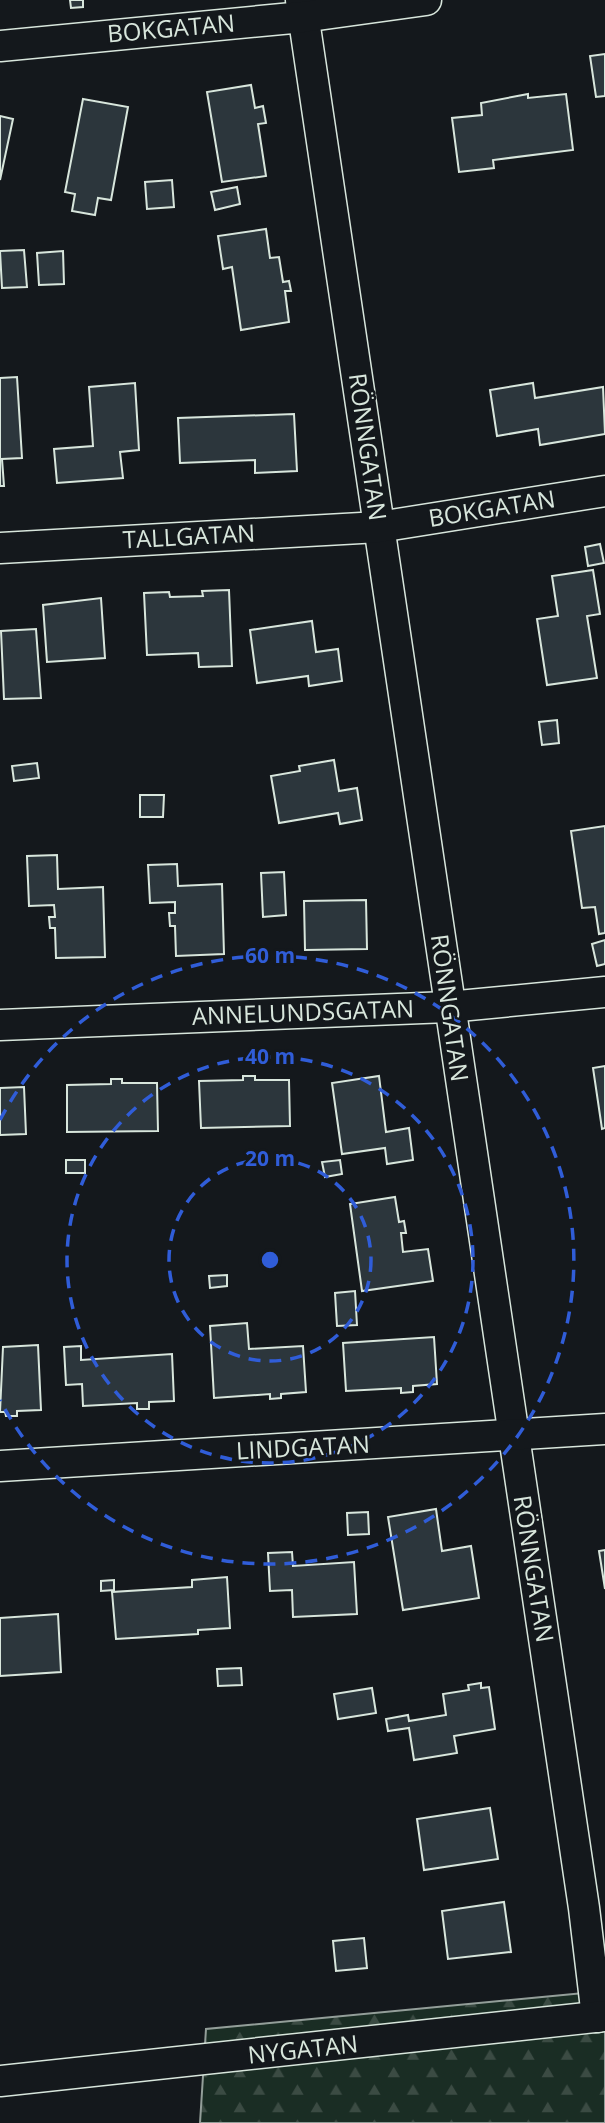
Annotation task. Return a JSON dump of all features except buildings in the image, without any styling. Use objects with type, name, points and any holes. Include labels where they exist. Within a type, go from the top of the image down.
[{"type":"street","name":"BOKGATAN","points":[[0,46],[302,8],[426,0]]},
{"type":"street","name":"RÖNNGATAN","points":[[302,8],[448,1007],[601,2016]]},
{"type":"street","name":"BOKGATAN","points":[[379,527],[605,491]]},
{"type":"street","name":"TALLGATAN","points":[[0,548],[379,527]]},
{"type":"street","name":"ANNELUNDSGATAN","points":[[0,1025],[448,1007],[605,992]]},
{"type":"street","name":"LINDGATAN","points":[[0,1466],[605,1429]]},
{"type":"street","name":"NYGATAN","points":[[0,2081],[601,2016]]},
{"type":"green space","points":[[605,1991],[605,2123],[200,2123],[206,2029]]}]
